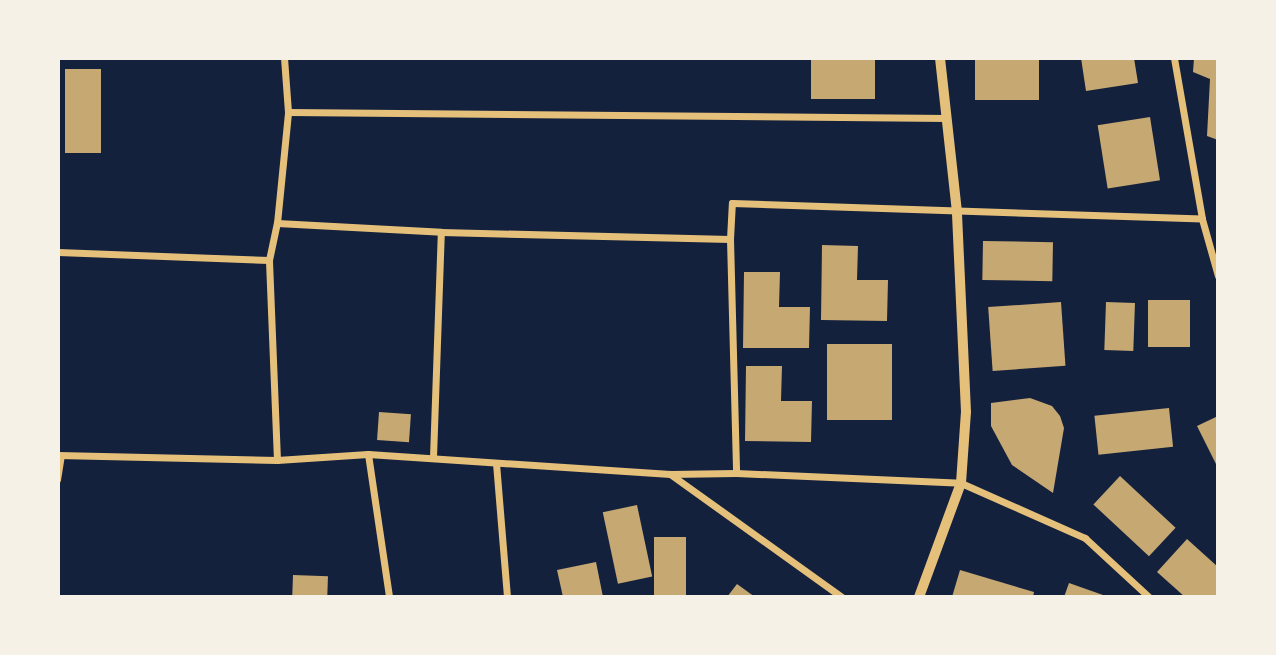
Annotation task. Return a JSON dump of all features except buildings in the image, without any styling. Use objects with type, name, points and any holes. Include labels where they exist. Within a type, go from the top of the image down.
[{"type":"street","points":[[277,460],[269,260],[276,223],[288,112],[284,58]]},
{"type":"street","points":[[919,597],[961,483],[966,412],[957,212],[940,58]]},
{"type":"street","points":[[1174,58],[1202,219],[1218,276]]},
{"type":"street","points":[[288,112],[947,118]]},
{"type":"street","points":[[736,473],[730,239],[732,203],[1202,219]]},
{"type":"street","points":[[276,223],[441,232],[730,239]]},
{"type":"street","points":[[433,457],[441,232]]},
{"type":"street","points":[[58,252],[269,260]]},
{"type":"street","points":[[60,455],[277,460],[368,454],[670,474],[736,473],[961,483],[1085,538],[1149,597]]},
{"type":"street","points":[[368,454],[389,597]]},
{"type":"street","points":[[496,463],[507,597]]},
{"type":"street","points":[[670,474],[842,597]]},
{"type":"lane","points":[[58,480],[60,455]]}]
